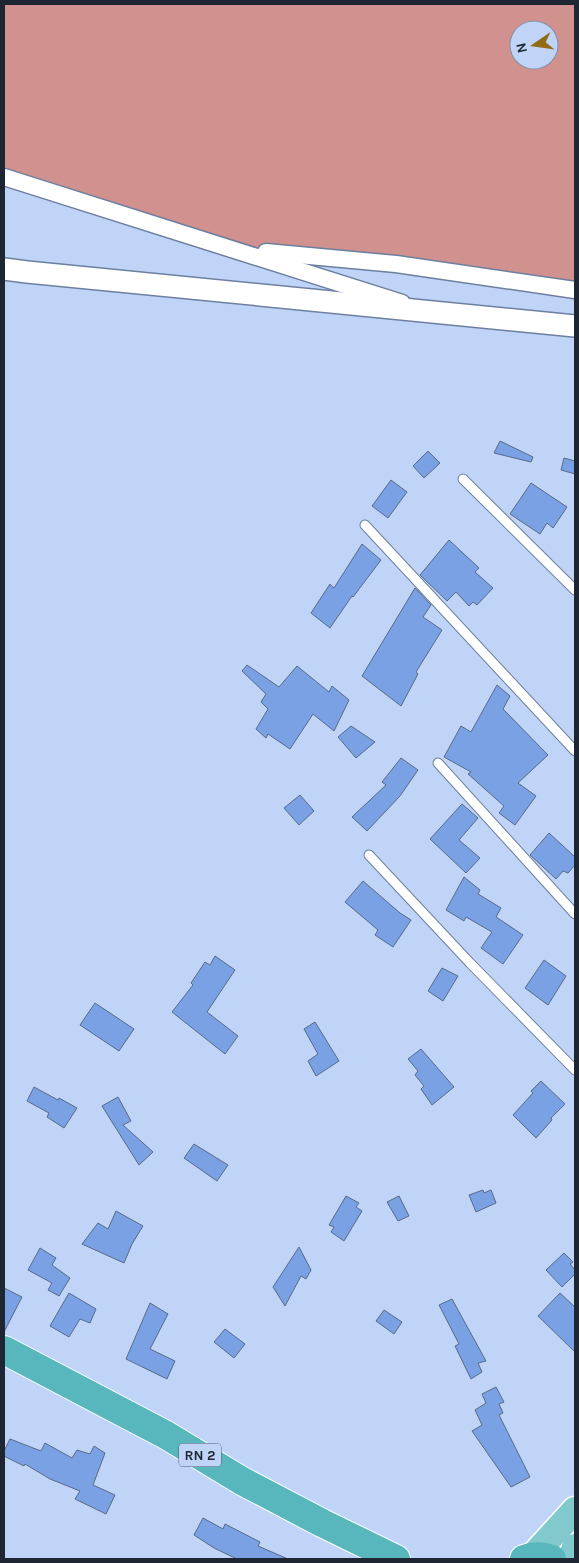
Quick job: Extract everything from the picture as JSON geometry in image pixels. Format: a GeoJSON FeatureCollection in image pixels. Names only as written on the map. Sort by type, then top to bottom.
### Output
{"type":"FeatureCollection","features":[{"type":"Feature","properties":{"kind":"highway","name":"RN 2"},"geometry":{"type":"LineString","coordinates":[[4,1350],[166,1435],[242,1481],[396,1559]]}},
{"type":"Feature","properties":{"kind":"main road"},"geometry":{"type":"LineString","coordinates":[[536,1558],[575,1510]]}},
{"type":"Feature","properties":{"kind":"main road"},"geometry":{"type":"LineString","coordinates":[[571,1559],[575,1547]]}},
{"type":"Feature","properties":{"kind":"street"},"geometry":{"type":"LineString","coordinates":[[4,177],[432,312]]}},
{"type":"Feature","properties":{"kind":"street"},"geometry":{"type":"LineString","coordinates":[[236,249],[396,264],[575,290]]}},
{"type":"Feature","properties":{"kind":"street"},"geometry":{"type":"LineString","coordinates":[[4,269],[575,326]]}},
{"type":"Feature","properties":{"kind":"lane"},"geometry":{"type":"LineString","coordinates":[[463,479],[575,590]]}},
{"type":"Feature","properties":{"kind":"lane"},"geometry":{"type":"LineString","coordinates":[[365,525],[575,752]]}},
{"type":"Feature","properties":{"kind":"lane"},"geometry":{"type":"LineString","coordinates":[[438,763],[575,914]]}},
{"type":"Feature","properties":{"kind":"lane"},"geometry":{"type":"LineString","coordinates":[[369,855],[470,963],[575,1070]]}},
{"type":"Feature","properties":{"kind":"shaded area"},"geometry":{"type":"Polygon","coordinates":[[[4,4],[575,4],[575,291],[236,249],[4,177],[4,4]]]}},
{"type":"Feature","properties":{"kind":"building"},"geometry":{"type":"Polygon","coordinates":[[[500,441],[533,457],[531,462],[494,453],[500,441]]]}},
{"type":"Feature","properties":{"kind":"building"},"geometry":{"type":"Polygon","coordinates":[[[428,451],[440,463],[424,478],[413,466],[428,451]]]}},
{"type":"Feature","properties":{"kind":"building"},"geometry":{"type":"Polygon","coordinates":[[[564,458],[575,461],[575,474],[561,470],[564,458]]]}},
{"type":"Feature","properties":{"kind":"building"},"geometry":{"type":"Polygon","coordinates":[[[391,480],[407,492],[388,518],[372,506],[391,480]]]}},
{"type":"Feature","properties":{"kind":"building"},"geometry":{"type":"Polygon","coordinates":[[[531,483],[567,507],[553,528],[547,523],[540,534],[510,514],[531,483]]]}},
{"type":"Feature","properties":{"kind":"building"},"geometry":{"type":"Polygon","coordinates":[[[449,540],[479,568],[475,572],[493,588],[477,605],[473,602],[469,606],[456,592],[447,601],[420,575],[449,540]]]}},
{"type":"Feature","properties":{"kind":"building"},"geometry":{"type":"Polygon","coordinates":[[[362,544],[381,560],[352,596],[330,628],[311,613],[330,584],[334,588],[362,544]]]}},
{"type":"Feature","properties":{"kind":"building"},"geometry":{"type":"Polygon","coordinates":[[[415,588],[431,605],[423,617],[442,630],[416,672],[418,674],[401,706],[362,676],[415,588]]]}},
{"type":"Feature","properties":{"kind":"building"},"geometry":{"type":"Polygon","coordinates":[[[247,665],[279,687],[297,666],[329,692],[332,686],[349,700],[334,731],[313,714],[290,749],[268,734],[266,738],[256,729],[268,709],[261,702],[266,694],[242,671],[247,665]]]}},
{"type":"Feature","properties":{"kind":"building"},"geometry":{"type":"Polygon","coordinates":[[[497,685],[510,696],[503,709],[548,755],[518,783],[536,796],[515,825],[499,813],[504,806],[468,774],[471,772],[444,757],[461,726],[471,732],[497,685]]]}},
{"type":"Feature","properties":{"kind":"building"},"geometry":{"type":"Polygon","coordinates":[[[351,726],[375,742],[356,758],[338,737],[351,726]]]}},
{"type":"Feature","properties":{"kind":"building"},"geometry":{"type":"Polygon","coordinates":[[[401,758],[418,770],[400,796],[367,831],[352,817],[386,785],[382,782],[401,758]]]}},
{"type":"Feature","properties":{"kind":"building"},"geometry":{"type":"Polygon","coordinates":[[[300,795],[314,811],[299,825],[284,808],[300,795]]]}},
{"type":"Feature","properties":{"kind":"building"},"geometry":{"type":"Polygon","coordinates":[[[462,804],[478,818],[459,840],[480,858],[466,873],[430,839],[462,804]]]}},
{"type":"Feature","properties":{"kind":"building"},"geometry":{"type":"Polygon","coordinates":[[[549,833],[575,857],[575,865],[568,873],[563,871],[556,879],[530,855],[549,833]]]}},
{"type":"Feature","properties":{"kind":"building"},"geometry":{"type":"Polygon","coordinates":[[[464,877],[480,890],[478,894],[501,908],[496,917],[523,935],[503,964],[481,948],[492,932],[466,917],[464,921],[446,910],[464,877]]]}},
{"type":"Feature","properties":{"kind":"building"},"geometry":{"type":"Polygon","coordinates":[[[363,881],[400,913],[411,920],[393,947],[375,935],[378,930],[345,902],[363,881]]]}},
{"type":"Feature","properties":{"kind":"building"},"geometry":{"type":"Polygon","coordinates":[[[215,956],[235,970],[207,1012],[238,1036],[225,1054],[172,1012],[193,985],[191,983],[205,962],[210,965],[215,956]]]}},
{"type":"Feature","properties":{"kind":"building"},"geometry":{"type":"Polygon","coordinates":[[[544,960],[566,976],[548,1005],[525,988],[544,960]]]}},
{"type":"Feature","properties":{"kind":"building"},"geometry":{"type":"Polygon","coordinates":[[[442,968],[458,976],[443,1001],[428,991],[442,968]]]}},
{"type":"Feature","properties":{"kind":"building"},"geometry":{"type":"Polygon","coordinates":[[[95,1003],[134,1029],[119,1051],[80,1025],[95,1003]]]}},
{"type":"Feature","properties":{"kind":"building"},"geometry":{"type":"Polygon","coordinates":[[[315,1022],[339,1061],[316,1076],[308,1061],[318,1054],[304,1029],[315,1022]]]}},
{"type":"Feature","properties":{"kind":"building"},"geometry":{"type":"Polygon","coordinates":[[[421,1049],[454,1087],[432,1105],[421,1089],[424,1086],[415,1075],[418,1071],[408,1059],[421,1049]]]}},
{"type":"Feature","properties":{"kind":"building"},"geometry":{"type":"Polygon","coordinates":[[[541,1081],[565,1104],[551,1118],[552,1120],[536,1138],[513,1115],[541,1081]]]}},
{"type":"Feature","properties":{"kind":"building"},"geometry":{"type":"Polygon","coordinates":[[[34,1087],[77,1108],[64,1128],[47,1117],[49,1113],[27,1101],[34,1087]]]}},
{"type":"Feature","properties":{"kind":"building"},"geometry":{"type":"Polygon","coordinates":[[[118,1097],[131,1121],[123,1125],[153,1152],[139,1165],[102,1106],[118,1097]]]}},
{"type":"Feature","properties":{"kind":"building"},"geometry":{"type":"Polygon","coordinates":[[[194,1144],[228,1165],[217,1181],[184,1158],[194,1144]]]}},
{"type":"Feature","properties":{"kind":"building"},"geometry":{"type":"Polygon","coordinates":[[[483,1190],[484,1193],[491,1190],[496,1203],[476,1212],[469,1195],[483,1190]]]}},
{"type":"Feature","properties":{"kind":"building"},"geometry":{"type":"Polygon","coordinates":[[[346,1196],[359,1203],[356,1207],[362,1211],[344,1241],[331,1232],[334,1227],[329,1225],[346,1196]]]}},
{"type":"Feature","properties":{"kind":"building"},"geometry":{"type":"Polygon","coordinates":[[[399,1196],[409,1216],[398,1221],[387,1202],[399,1196]]]}},
{"type":"Feature","properties":{"kind":"building"},"geometry":{"type":"Polygon","coordinates":[[[116,1211],[143,1226],[132,1244],[124,1263],[82,1244],[98,1223],[108,1229],[116,1211]]]}},
{"type":"Feature","properties":{"kind":"building"},"geometry":{"type":"Polygon","coordinates":[[[299,1247],[311,1270],[306,1279],[301,1276],[285,1306],[273,1287],[299,1247]]]}},
{"type":"Feature","properties":{"kind":"building"},"geometry":{"type":"Polygon","coordinates":[[[40,1248],[56,1258],[52,1265],[70,1278],[59,1296],[48,1290],[52,1283],[28,1270],[40,1248]]]}},
{"type":"Feature","properties":{"kind":"building"},"geometry":{"type":"Polygon","coordinates":[[[564,1253],[573,1262],[570,1264],[575,1270],[575,1274],[562,1287],[546,1270],[564,1253]]]}},
{"type":"Feature","properties":{"kind":"building"},"geometry":{"type":"Polygon","coordinates":[[[4,1288],[22,1297],[4,1332],[4,1288]]]}},
{"type":"Feature","properties":{"kind":"building"},"geometry":{"type":"Polygon","coordinates":[[[69,1293],[96,1309],[90,1323],[80,1319],[69,1337],[50,1326],[69,1293]]]}},
{"type":"Feature","properties":{"kind":"building"},"geometry":{"type":"Polygon","coordinates":[[[560,1293],[575,1307],[575,1352],[538,1316],[560,1293]]]}},
{"type":"Feature","properties":{"kind":"building"},"geometry":{"type":"Polygon","coordinates":[[[452,1299],[486,1361],[478,1363],[482,1372],[471,1379],[455,1346],[459,1344],[439,1305],[452,1299]]]}},
{"type":"Feature","properties":{"kind":"building"},"geometry":{"type":"Polygon","coordinates":[[[150,1303],[168,1314],[150,1349],[175,1361],[167,1379],[126,1359],[150,1303]]]}},
{"type":"Feature","properties":{"kind":"building"},"geometry":{"type":"Polygon","coordinates":[[[384,1310],[402,1322],[394,1334],[376,1321],[384,1310]]]}},
{"type":"Feature","properties":{"kind":"building"},"geometry":{"type":"Polygon","coordinates":[[[225,1329],[245,1344],[234,1358],[214,1342],[225,1329]]]}},
{"type":"Feature","properties":{"kind":"building"},"geometry":{"type":"Polygon","coordinates":[[[496,1387],[504,1402],[499,1404],[503,1413],[499,1415],[530,1477],[511,1487],[472,1431],[482,1425],[475,1410],[486,1403],[482,1394],[496,1387]]]}},
{"type":"Feature","properties":{"kind":"building"},"geometry":{"type":"Polygon","coordinates":[[[10,1439],[41,1451],[45,1443],[72,1458],[77,1450],[90,1454],[94,1446],[105,1453],[93,1485],[115,1495],[106,1514],[75,1499],[80,1491],[50,1479],[25,1464],[24,1466],[4,1456],[4,1451],[10,1439]]]}},
{"type":"Feature","properties":{"kind":"building"},"geometry":{"type":"Polygon","coordinates":[[[203,1518],[223,1529],[225,1524],[260,1542],[258,1546],[288,1559],[237,1559],[214,1548],[194,1535],[203,1518]]]}}]}
